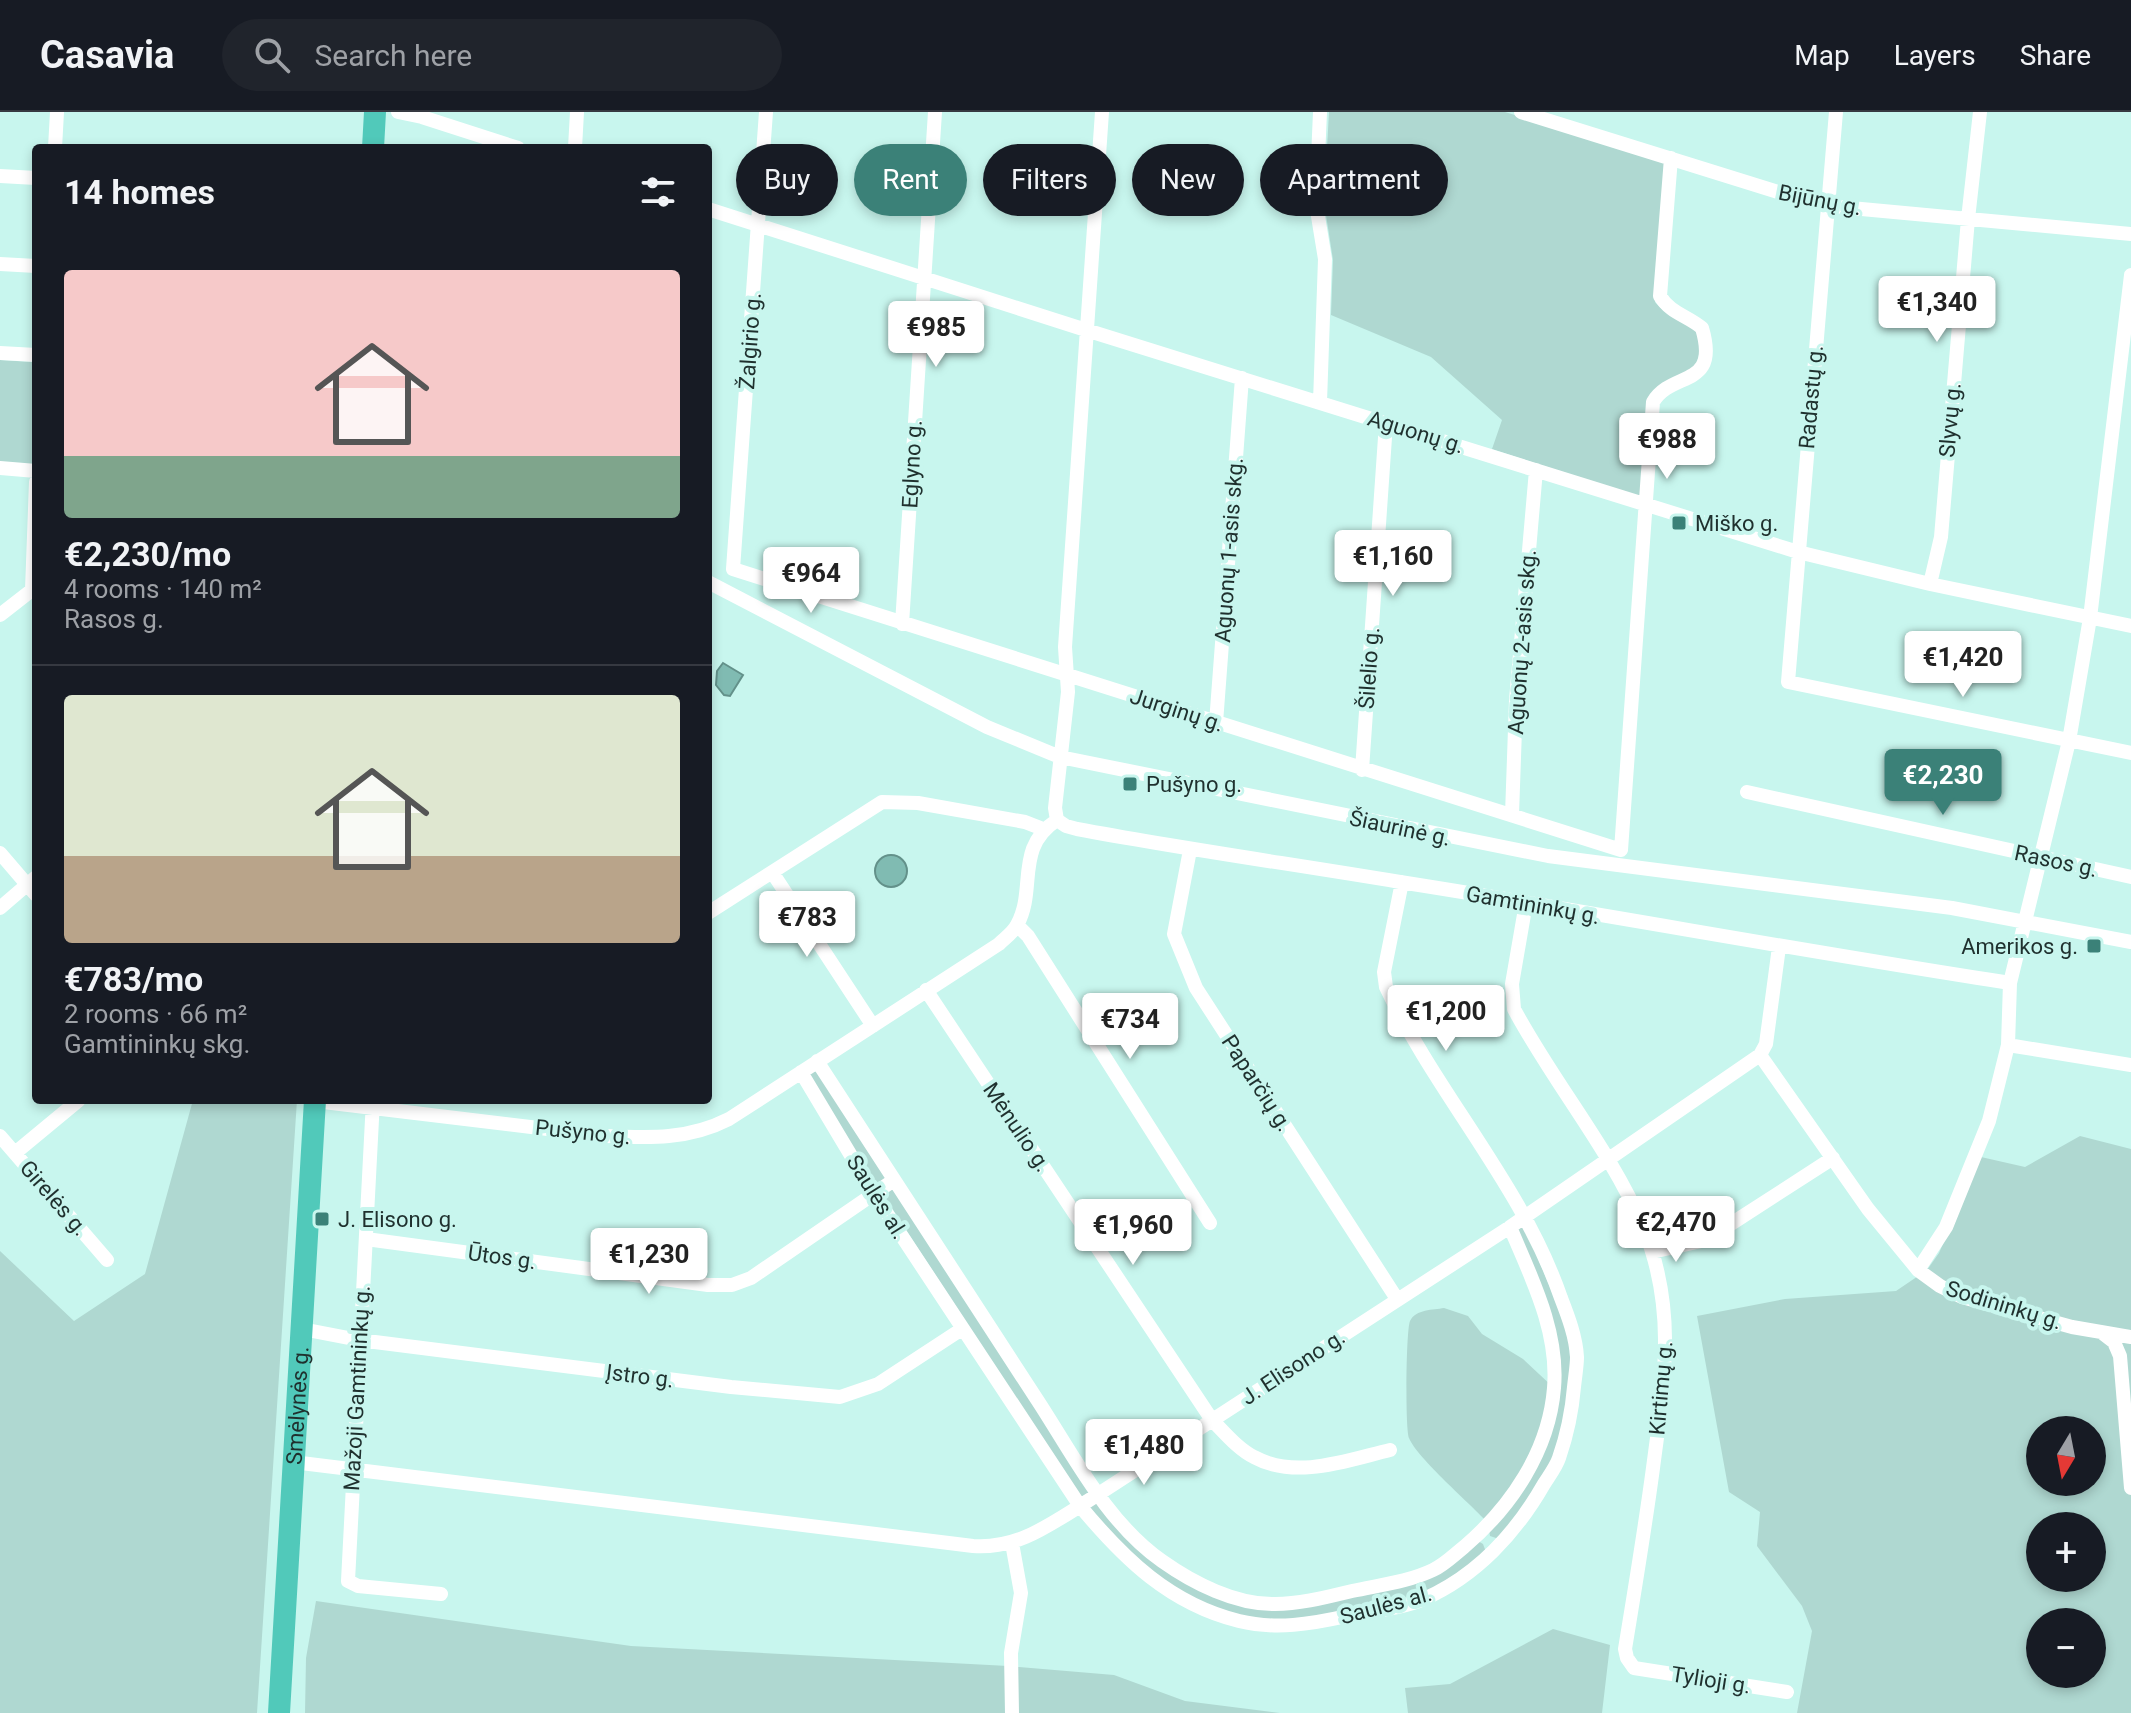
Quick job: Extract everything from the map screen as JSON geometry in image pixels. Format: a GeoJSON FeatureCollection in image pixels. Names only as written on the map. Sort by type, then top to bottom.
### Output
{"type":"FeatureCollection","features":[{"type":"Feature","properties":{"kind":"highway"},"geometry":{"type":"LineString","coordinates":[[373,144],[375,112]]}},
{"type":"Feature","properties":{"kind":"highway","name":"Smėlynės g."},"geometry":{"type":"LineString","coordinates":[[279,1713],[315,1104]]}},
{"type":"Feature","properties":{"kind":"street"},"geometry":{"type":"LineString","coordinates":[[55,144],[57,112]]}},
{"type":"Feature","properties":{"kind":"street"},"geometry":{"type":"LineString","coordinates":[[398,112],[506,144]]}},
{"type":"Feature","properties":{"kind":"street"},"geometry":{"type":"LineString","coordinates":[[575,144],[577,112]]}},
{"type":"Feature","properties":{"kind":"street","name":"Žalgirio g."},"geometry":{"type":"LineString","coordinates":[[733,569],[766,112]]}},
{"type":"Feature","properties":{"kind":"street","name":"Eglyno g."},"geometry":{"type":"LineString","coordinates":[[902,624],[935,112]]}},
{"type":"Feature","properties":{"kind":"street"},"geometry":{"type":"LineString","coordinates":[[1102,112],[1065,647],[1068,692],[1055,808],[1057,820],[1043,829],[1030,857],[1017,925],[1028,936],[1210,1223]]}},
{"type":"Feature","properties":{"kind":"street"},"geometry":{"type":"LineString","coordinates":[[1320,112],[1316,204],[1325,259],[1320,402]]}},
{"type":"Feature","properties":{"kind":"street","name":"Bijūnų g."},"geometry":{"type":"LineString","coordinates":[[1521,112],[1788,196],[1826,205],[2131,234]]}},
{"type":"Feature","properties":{"kind":"street","name":"Radastų g."},"geometry":{"type":"LineString","coordinates":[[1836,112],[1788,682],[2069,741]]}},
{"type":"Feature","properties":{"kind":"street","name":"Slyvų g."},"geometry":{"type":"LineString","coordinates":[[1930,584],[1941,537],[1980,112]]}},
{"type":"Feature","properties":{"kind":"street"},"geometry":{"type":"LineString","coordinates":[[1647,504],[1653,402],[1658,394],[1698,372],[1705,351],[1702,328],[1671,310],[1660,296],[1671,158]]}},
{"type":"Feature","properties":{"kind":"street"},"geometry":{"type":"LineString","coordinates":[[0,176],[32,178]]}},
{"type":"Feature","properties":{"kind":"street","name":"Aguonų g."},"geometry":{"type":"LineString","coordinates":[[712,210],[1798,552],[1930,584],[2131,626]]}},
{"type":"Feature","properties":{"kind":"street"},"geometry":{"type":"LineString","coordinates":[[0,264],[32,266]]}},
{"type":"Feature","properties":{"kind":"street"},"geometry":{"type":"LineString","coordinates":[[1918,1270],[1946,1227],[1989,1121],[2008,1045],[2010,983],[2069,741],[2090,618],[2126,351],[2131,275]]}},
{"type":"Feature","properties":{"kind":"street"},"geometry":{"type":"LineString","coordinates":[[0,353],[32,355]]}},
{"type":"Feature","properties":{"kind":"street","name":"Aguonų 1-asis skg."},"geometry":{"type":"LineString","coordinates":[[1216,723],[1242,378]]}},
{"type":"Feature","properties":{"kind":"street","name":"Šilelio g."},"geometry":{"type":"LineString","coordinates":[[1362,770],[1386,423]]}},
{"type":"Feature","properties":{"kind":"street"},"geometry":{"type":"LineString","coordinates":[[0,468],[32,471]]}},
{"type":"Feature","properties":{"kind":"street","name":"Aguonų 2-asis skg."},"geometry":{"type":"LineString","coordinates":[[1512,815],[1516,700],[1536,470]]}},
{"type":"Feature","properties":{"kind":"street","name":"Jurginų g."},"geometry":{"type":"LineString","coordinates":[[733,569],[1621,850],[1647,504]]}},
{"type":"Feature","properties":{"kind":"street","name":"Šiaurinė g."},"geometry":{"type":"LineString","coordinates":[[712,584],[998,733],[1060,757],[1548,856],[1952,908],[2131,942]]}},
{"type":"Feature","properties":{"kind":"street"},"geometry":{"type":"LineString","coordinates":[[0,615],[32,594]]}},
{"type":"Feature","properties":{"kind":"street"},"geometry":{"type":"LineString","coordinates":[[2069,741],[2131,753]]}},
{"type":"Feature","properties":{"kind":"street","name":"Rasos g."},"geometry":{"type":"LineString","coordinates":[[1747,792],[2131,877]]}},
{"type":"Feature","properties":{"kind":"street"},"geometry":{"type":"LineString","coordinates":[[712,910],[882,802],[918,803],[1025,822],[1043,829]]}},
{"type":"Feature","properties":{"kind":"street","name":"Gamtininkų g."},"geometry":{"type":"LineString","coordinates":[[1057,820],[1077,829],[1190,850],[2010,983]]}},
{"type":"Feature","properties":{"kind":"street","name":"Paparčių g."},"geometry":{"type":"LineString","coordinates":[[1190,850],[1174,934],[1196,988],[1397,1299]]}},
{"type":"Feature","properties":{"kind":"street"},"geometry":{"type":"LineString","coordinates":[[0,853],[32,885]]}},
{"type":"Feature","properties":{"kind":"street"},"geometry":{"type":"LineString","coordinates":[[772,872],[873,1026]]}},
{"type":"Feature","properties":{"kind":"street","name":"Saulės al."},"geometry":{"type":"LineString","coordinates":[[801,1072],[874,1194],[1080,1506],[1115,1548],[1143,1572],[1203,1609],[1270,1626],[1307,1624],[1422,1600],[1452,1584],[1496,1550],[1530,1508],[1559,1460],[1571,1413],[1577,1356],[1570,1322],[1551,1269],[1525,1216],[1386,987],[1384,972],[1402,882]]}},
{"type":"Feature","properties":{"kind":"street"},"geometry":{"type":"LineString","coordinates":[[0,908],[32,887]]}},
{"type":"Feature","properties":{"kind":"street","name":"Kirtimų g."},"geometry":{"type":"LineString","coordinates":[[1526,903],[1512,984],[1514,1009],[1608,1159],[1644,1228],[1667,1322],[1666,1371],[1625,1649],[1634,1668]]}},
{"type":"Feature","properties":{"kind":"street","name":"Pušyno g."},"geometry":{"type":"LineString","coordinates":[[373,1104],[605,1136],[668,1138],[700,1132],[722,1123],[999,944],[1017,925]]}},
{"type":"Feature","properties":{"kind":"street"},"geometry":{"type":"LineString","coordinates":[[1760,1055],[1766,1044],[1779,947]]}},
{"type":"Feature","properties":{"kind":"street","name":"Mėnulio g."},"geometry":{"type":"LineString","coordinates":[[926,990],[1212,1420],[1252,1456],[1282,1466],[1309,1467],[1390,1450]]}},
{"type":"Feature","properties":{"kind":"street"},"geometry":{"type":"LineString","coordinates":[[2008,1045],[2131,1065]]}},
{"type":"Feature","properties":{"kind":"street","name":"J. Elisono g."},"geometry":{"type":"LineString","coordinates":[[293,1462],[973,1546],[1012,1543],[1036,1533],[1099,1494],[1510,1227],[1760,1055]]}},
{"type":"Feature","properties":{"kind":"street","name":"Sodininkų g."},"geometry":{"type":"LineString","coordinates":[[1760,1055],[1868,1209],[1918,1270],[1962,1297],[2101,1332]]}},
{"type":"Feature","properties":{"kind":"street","name":"Saulės al."},"geometry":{"type":"LineString","coordinates":[[817,1061],[1121,1524],[1162,1561],[1217,1591],[1244,1601],[1274,1605],[1310,1601],[1415,1578],[1436,1569],[1503,1511],[1540,1449],[1554,1388],[1551,1338],[1510,1227]]}},
{"type":"Feature","properties":{"kind":"street"},"geometry":{"type":"LineString","coordinates":[[15,1153],[74,1104]]}},
{"type":"Feature","properties":{"kind":"street","name":"Mažoji Gamtininkų g."},"geometry":{"type":"LineString","coordinates":[[373,1104],[348,1581],[358,1586],[441,1594]]}},
{"type":"Feature","properties":{"kind":"street","name":"Girelės g."},"geometry":{"type":"LineString","coordinates":[[0,1136],[107,1260]]}},
{"type":"Feature","properties":{"kind":"street"},"geometry":{"type":"LineString","coordinates":[[1652,1252],[1706,1240],[1833,1158]]}},
{"type":"Feature","properties":{"kind":"street","name":"Ūtos g."},"geometry":{"type":"LineString","coordinates":[[366,1239],[708,1285],[732,1285],[751,1278],[894,1180]]}},
{"type":"Feature","properties":{"kind":"street","name":"Įstro g."},"geometry":{"type":"LineString","coordinates":[[302,1329],[359,1340],[731,1387],[840,1397],[878,1384],[962,1329]]}},
{"type":"Feature","properties":{"kind":"street"},"geometry":{"type":"LineString","coordinates":[[2101,1332],[2131,1337]]}},
{"type":"Feature","properties":{"kind":"street"},"geometry":{"type":"LineString","coordinates":[[2101,1332],[2114,1342],[2120,1356],[2131,1488]]}},
{"type":"Feature","properties":{"kind":"street"},"geometry":{"type":"LineString","coordinates":[[1481,1533],[1496,1550]]}},
{"type":"Feature","properties":{"kind":"street"},"geometry":{"type":"LineString","coordinates":[[1012,1543],[1021,1593],[1011,1653],[1012,1713]]}},
{"type":"Feature","properties":{"kind":"street","name":"Tylioji g."},"geometry":{"type":"LineString","coordinates":[[1634,1668],[1787,1692]]}},
{"type":"Feature","properties":{"kind":"shaded area"},"geometry":{"type":"Polygon","coordinates":[[[1329,112],[1505,112],[1666,161],[1655,302],[1691,327],[1700,342],[1693,371],[1656,391],[1641,498],[1492,449],[1502,420],[1431,357],[1331,315],[1333,260],[1326,216],[1448,216],[1448,144],[1327,144],[1329,112]]]}},
{"type":"Feature","properties":{"kind":"shaded area"},"geometry":{"type":"Polygon","coordinates":[[[0,360],[32,362],[32,466],[0,463],[0,360]]]}},
{"type":"Feature","properties":{"kind":"shaded area"},"geometry":{"type":"Polygon","coordinates":[[[723,663],[743,675],[730,696],[724,695],[716,685],[717,671],[723,663]]]}},
{"type":"Feature","properties":{"kind":"shaded area"},"geometry":{"type":"Polygon","coordinates":[[[891,855],[902,860],[907,871],[902,882],[891,887],[880,882],[875,871],[880,860],[891,855]]]}},
{"type":"Feature","properties":{"kind":"shaded area"},"geometry":{"type":"Polygon","coordinates":[[[813,1071],[817,1072],[887,1173],[886,1181],[879,1185],[874,1183],[810,1075],[813,1071]]]}},
{"type":"Feature","properties":{"kind":"shaded area"},"geometry":{"type":"Polygon","coordinates":[[[192,1104],[297,1104],[257,1713],[0,1713],[0,1251],[74,1321],[145,1274],[192,1104]]]}},
{"type":"Feature","properties":{"kind":"shaded area"},"geometry":{"type":"Polygon","coordinates":[[[2080,1136],[2131,1149],[2131,1713],[1797,1713],[1812,1631],[1802,1606],[1757,1546],[1760,1512],[1729,1492],[1697,1316],[1785,1299],[1896,1291],[1927,1270],[1939,1253],[1981,1157],[2025,1167],[2080,1136]]]}},
{"type":"Feature","properties":{"kind":"shaded area"},"geometry":{"type":"Polygon","coordinates":[[[890,1189],[896,1189],[1090,1490],[1087,1494],[1080,1497],[886,1199],[890,1189]]]}},
{"type":"Feature","properties":{"kind":"shaded area"},"geometry":{"type":"Polygon","coordinates":[[[1523,1222],[1568,1331],[1572,1382],[1555,1457],[1528,1506],[1499,1539],[1490,1536],[1489,1530],[1542,1450],[1553,1336],[1515,1233],[1523,1222]]]}},
{"type":"Feature","properties":{"kind":"shaded area"},"geometry":{"type":"Polygon","coordinates":[[[1444,1308],[1468,1316],[1482,1334],[1523,1359],[1554,1388],[1540,1449],[1489,1524],[1433,1469],[1409,1438],[1406,1380],[1410,1321],[1420,1312],[1444,1308]]]}},
{"type":"Feature","properties":{"kind":"shaded area"},"geometry":{"type":"Polygon","coordinates":[[[1098,1502],[1120,1529],[1244,1604],[1419,1581],[1478,1541],[1486,1552],[1421,1597],[1307,1620],[1243,1619],[1178,1592],[1111,1538],[1090,1507],[1098,1502]]]}},
{"type":"Feature","properties":{"kind":"shaded area"},"geometry":{"type":"Polygon","coordinates":[[[316,1601],[631,1646],[1008,1666],[1114,1675],[1185,1701],[1280,1713],[305,1713],[306,1658],[316,1601]]]}},
{"type":"Feature","properties":{"kind":"shaded area"},"geometry":{"type":"Polygon","coordinates":[[[1553,1629],[1610,1645],[1602,1713],[1408,1713],[1405,1688],[1450,1684],[1553,1629]]]}},
{"type":"Feature","properties":{"kind":"place","name":"Miško g."},"geometry":{"type":"Point","coordinates":[1679,523]}},
{"type":"Feature","properties":{"kind":"place","name":"Pušyno g."},"geometry":{"type":"Point","coordinates":[1130,784]}},
{"type":"Feature","properties":{"kind":"place","name":"Amerikos g."},"geometry":{"type":"Point","coordinates":[2094,946]}},
{"type":"Feature","properties":{"kind":"place","name":"J. Elisono g."},"geometry":{"type":"Point","coordinates":[322,1219]}}]}
